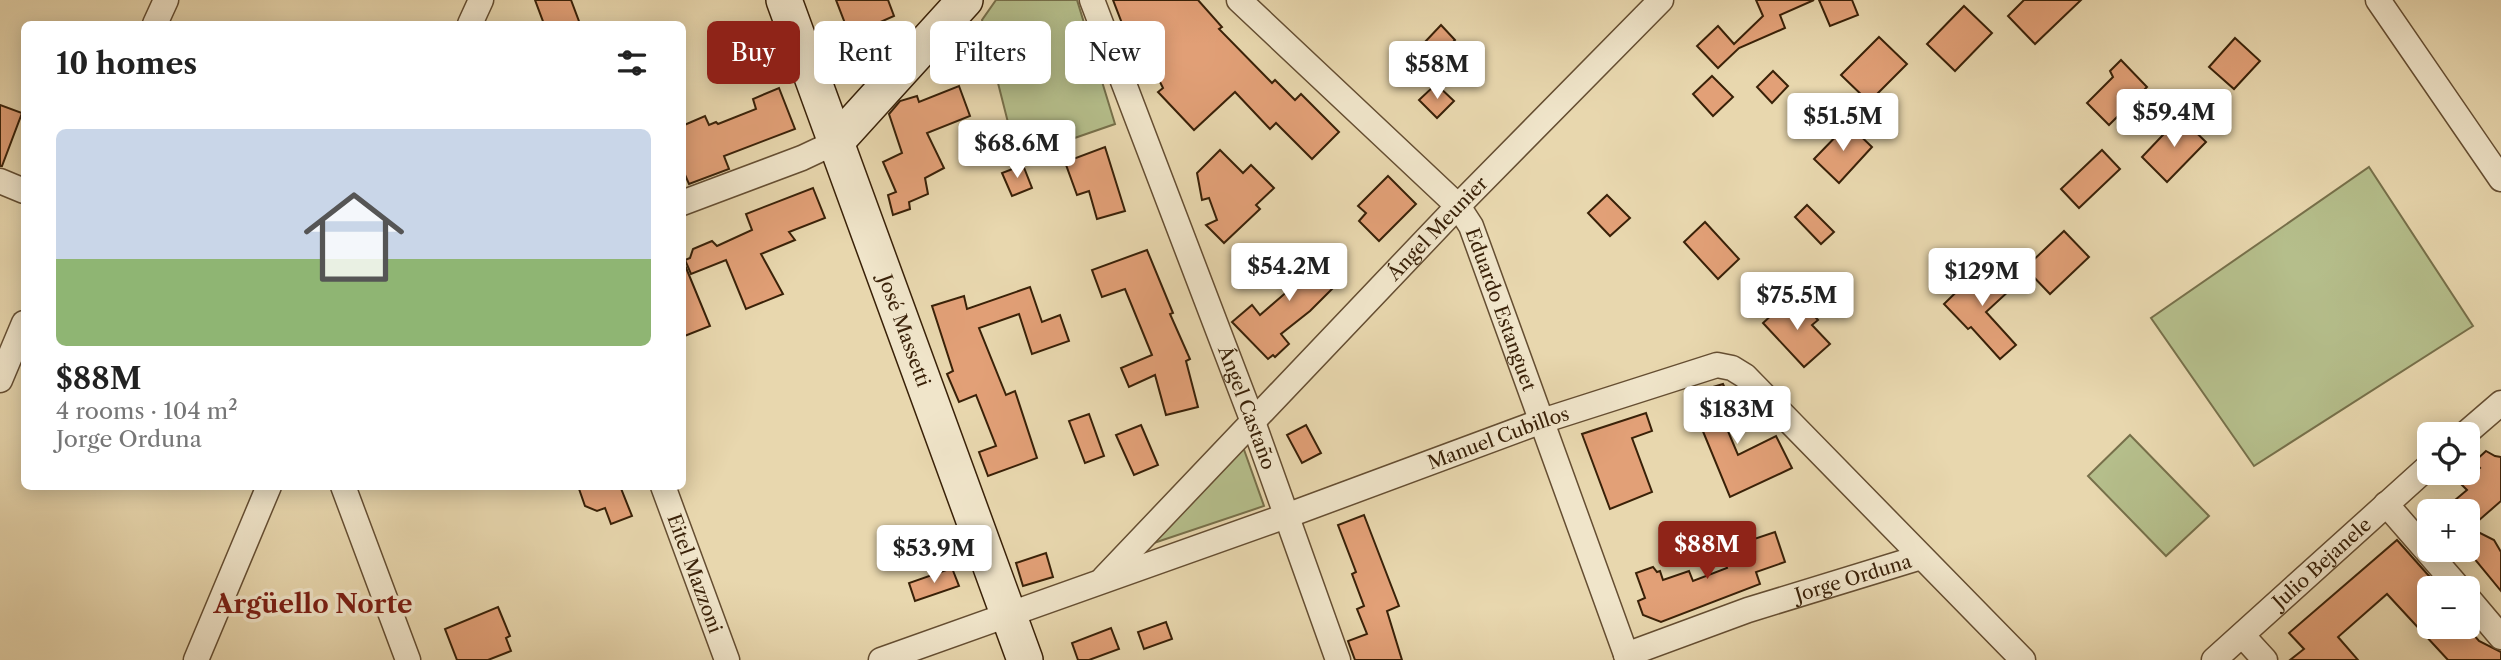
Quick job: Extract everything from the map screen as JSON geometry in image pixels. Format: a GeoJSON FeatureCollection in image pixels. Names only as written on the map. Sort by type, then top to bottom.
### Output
{"type":"FeatureCollection","features":[{"type":"Feature","properties":{"kind":"main road","name":"José Massetti"},"geometry":{"type":"LineString","coordinates":[[784,0],[1025,660]]}},
{"type":"Feature","properties":{"kind":"main road"},"geometry":{"type":"LineString","coordinates":[[835,142],[965,0]]}},
{"type":"Feature","properties":{"kind":"street"},"geometry":{"type":"LineString","coordinates":[[156,21],[166,0]]}},
{"type":"Feature","properties":{"kind":"street"},"geometry":{"type":"LineString","coordinates":[[472,21],[482,0]]}},
{"type":"Feature","properties":{"kind":"street"},"geometry":{"type":"LineString","coordinates":[[482,0],[492,21]]}},
{"type":"Feature","properties":{"kind":"street","name":"Ángel Castaño"},"geometry":{"type":"LineString","coordinates":[[1092,0],[1253,422],[1338,660]]}},
{"type":"Feature","properties":{"kind":"street","name":"Eduardo Estanguet"},"geometry":{"type":"LineString","coordinates":[[1239,0],[1458,206],[1471,226],[1627,657]]}},
{"type":"Feature","properties":{"kind":"street","name":"Ángel Meunier"},"geometry":{"type":"LineString","coordinates":[[1101,581],[1458,206],[1661,0]]}},
{"type":"Feature","properties":{"kind":"street"},"geometry":{"type":"LineString","coordinates":[[2378,0],[2501,179]]}},
{"type":"Feature","properties":{"kind":"street"},"geometry":{"type":"LineString","coordinates":[[686,202],[802,158],[835,142]]}},
{"type":"Feature","properties":{"kind":"street"},"geometry":{"type":"LineString","coordinates":[[0,181],[21,190]]}},
{"type":"Feature","properties":{"kind":"street"},"geometry":{"type":"LineString","coordinates":[[0,380],[21,330]]}},
{"type":"Feature","properties":{"kind":"street","name":"Manuel Cubillos"},"geometry":{"type":"LineString","coordinates":[[881,660],[1286,516],[1542,421],[1717,365],[1732,368],[1745,376],[2023,660]]}},
{"type":"Feature","properties":{"kind":"street"},"geometry":{"type":"LineString","coordinates":[[2479,422],[2501,403]]}},
{"type":"Feature","properties":{"kind":"street","name":"Julio Bejanele"},"geometry":{"type":"LineString","coordinates":[[2214,660],[2417,477]]}},
{"type":"Feature","properties":{"kind":"street"},"geometry":{"type":"LineString","coordinates":[[196,660],[266,490]]}},
{"type":"Feature","properties":{"kind":"street"},"geometry":{"type":"LineString","coordinates":[[344,490],[408,660]]}},
{"type":"Feature","properties":{"kind":"street","name":"Eitel Mazzoni"},"geometry":{"type":"LineString","coordinates":[[664,490],[727,660]]}},
{"type":"Feature","properties":{"kind":"street"},"geometry":{"type":"LineString","coordinates":[[2386,504],[2449,576]]}},
{"type":"Feature","properties":{"kind":"street","name":"Jorge Orduna"},"geometry":{"type":"LineString","coordinates":[[1627,657],[1748,610],[1920,557]]}},
{"type":"Feature","properties":{"kind":"street"},"geometry":{"type":"LineString","coordinates":[[2480,612],[2501,637]]}},
{"type":"Feature","properties":{"kind":"street"},"geometry":{"type":"LineString","coordinates":[[2243,636],[2265,660]]}},
{"type":"Feature","properties":{"kind":"green space"},"geometry":{"type":"Polygon","coordinates":[[[996,0],[1077,0],[1083,21],[1065,21],[1065,84],[1103,84],[1115,124],[1017,158],[998,84],[1051,84],[1051,21],[982,20],[996,0]]]}},
{"type":"Feature","properties":{"kind":"green space"},"geometry":{"type":"Polygon","coordinates":[[[2369,167],[2473,326],[2254,466],[2151,318],[2369,167]]]}},
{"type":"Feature","properties":{"kind":"green space"},"geometry":{"type":"Polygon","coordinates":[[[2130,435],[2209,516],[2166,556],[2088,476],[2130,435]]]}},
{"type":"Feature","properties":{"kind":"green space"},"geometry":{"type":"Polygon","coordinates":[[[1242,444],[1264,506],[1139,548],[1242,444]]]}},
{"type":"Feature","properties":{"kind":"building"},"geometry":{"type":"Polygon","coordinates":[[[535,0],[571,0],[579,21],[543,21],[535,0]]]}},
{"type":"Feature","properties":{"kind":"building"},"geometry":{"type":"Polygon","coordinates":[[[836,0],[888,0],[894,16],[883,21],[844,21],[836,0]]]}},
{"type":"Feature","properties":{"kind":"building"},"geometry":{"type":"Polygon","coordinates":[[[1113,0],[1198,0],[1222,27],[1219,29],[1272,83],[1275,80],[1295,100],[1301,94],[1339,132],[1312,159],[1276,123],[1270,129],[1235,92],[1194,130],[1158,92],[1163,88],[1161,84],[1165,84],[1165,21],[1121,21],[1113,0]]]}},
{"type":"Feature","properties":{"kind":"building"},"geometry":{"type":"Polygon","coordinates":[[[1756,0],[1814,0],[1780,15],[1785,28],[1739,48],[1718,68],[1697,46],[1718,26],[1734,44],[1763,16],[1756,0]]]}},
{"type":"Feature","properties":{"kind":"building"},"geometry":{"type":"Polygon","coordinates":[[[1819,0],[1852,0],[1858,15],[1830,26],[1819,0]]]}},
{"type":"Feature","properties":{"kind":"building"},"geometry":{"type":"Polygon","coordinates":[[[2024,0],[2081,0],[2035,44],[2008,16],[2024,0]]]}},
{"type":"Feature","properties":{"kind":"building"},"geometry":{"type":"Polygon","coordinates":[[[1964,6],[1992,33],[1955,71],[1927,44],[1964,6]]]}},
{"type":"Feature","properties":{"kind":"building"},"geometry":{"type":"Polygon","coordinates":[[[1441,25],[1455,40],[1438,57],[1424,43],[1441,25]]]}},
{"type":"Feature","properties":{"kind":"building"},"geometry":{"type":"Polygon","coordinates":[[[1879,37],[1907,64],[1869,102],[1841,75],[1879,37]]]}},
{"type":"Feature","properties":{"kind":"building"},"geometry":{"type":"Polygon","coordinates":[[[2235,38],[2260,61],[2234,89],[2209,67],[2235,38]]]}},
{"type":"Feature","properties":{"kind":"building"},"geometry":{"type":"Polygon","coordinates":[[[2121,60],[2147,87],[2109,125],[2087,103],[2113,77],[2110,71],[2121,60]]]}},
{"type":"Feature","properties":{"kind":"building"},"geometry":{"type":"Polygon","coordinates":[[[1773,71],[1788,86],[1772,103],[1757,87],[1773,71]]]}},
{"type":"Feature","properties":{"kind":"building"},"geometry":{"type":"Polygon","coordinates":[[[1712,76],[1733,97],[1713,116],[1693,94],[1712,76]]]}},
{"type":"Feature","properties":{"kind":"building"},"geometry":{"type":"Polygon","coordinates":[[[1436,84],[1454,101],[1437,118],[1419,100],[1436,84]]]}},
{"type":"Feature","properties":{"kind":"building"},"geometry":{"type":"Polygon","coordinates":[[[959,86],[970,116],[927,133],[944,168],[925,178],[928,194],[909,202],[910,209],[893,215],[888,195],[896,192],[883,162],[902,153],[889,114],[900,101],[917,96],[919,102],[959,86]]]}},
{"type":"Feature","properties":{"kind":"building"},"geometry":{"type":"Polygon","coordinates":[[[779,88],[795,129],[724,156],[729,169],[689,184],[686,177],[686,124],[705,116],[709,125],[716,122],[718,124],[756,109],[753,99],[779,88]]]}},
{"type":"Feature","properties":{"kind":"building"},"geometry":{"type":"Polygon","coordinates":[[[0,105],[21,113],[21,116],[0,166],[0,105]]]}},
{"type":"Feature","properties":{"kind":"building"},"geometry":{"type":"Polygon","coordinates":[[[2180,117],[2206,142],[2167,182],[2142,157],[2180,117]]]}},
{"type":"Feature","properties":{"kind":"building"},"geometry":{"type":"Polygon","coordinates":[[[1848,124],[1872,147],[1839,183],[1814,159],[1848,124]]]}},
{"type":"Feature","properties":{"kind":"building"},"geometry":{"type":"Polygon","coordinates":[[[1105,147],[1125,211],[1097,219],[1089,191],[1077,195],[1065,162],[1105,147]]]}},
{"type":"Feature","properties":{"kind":"building"},"geometry":{"type":"Polygon","coordinates":[[[1220,150],[1243,173],[1251,165],[1274,188],[1256,205],[1260,209],[1224,243],[1206,225],[1217,220],[1209,198],[1202,200],[1197,173],[1220,150]]]}},
{"type":"Feature","properties":{"kind":"building"},"geometry":{"type":"Polygon","coordinates":[[[2102,150],[2120,169],[2079,208],[2061,189],[2102,150]]]}},
{"type":"Feature","properties":{"kind":"building"},"geometry":{"type":"Polygon","coordinates":[[[1023,165],[1032,188],[1012,196],[1002,173],[1023,165]]]}},
{"type":"Feature","properties":{"kind":"building"},"geometry":{"type":"Polygon","coordinates":[[[1388,176],[1416,204],[1379,241],[1359,221],[1366,213],[1358,206],[1388,176]]]}},
{"type":"Feature","properties":{"kind":"building"},"geometry":{"type":"Polygon","coordinates":[[[813,188],[825,218],[789,232],[795,240],[761,254],[783,294],[746,309],[726,260],[691,274],[686,260],[690,258],[693,249],[712,241],[717,246],[752,230],[746,214],[813,188]]]}},
{"type":"Feature","properties":{"kind":"building"},"geometry":{"type":"Polygon","coordinates":[[[1607,195],[1630,218],[1610,236],[1588,213],[1607,195]]]}},
{"type":"Feature","properties":{"kind":"building"},"geometry":{"type":"Polygon","coordinates":[[[1807,205],[1834,232],[1821,244],[1795,217],[1807,205]]]}},
{"type":"Feature","properties":{"kind":"building"},"geometry":{"type":"Polygon","coordinates":[[[1705,222],[1739,259],[1718,279],[1684,242],[1705,222]]]}},
{"type":"Feature","properties":{"kind":"building"},"geometry":{"type":"Polygon","coordinates":[[[2064,231],[2089,257],[2050,294],[2025,268],[2064,231]]]}},
{"type":"Feature","properties":{"kind":"building"},"geometry":{"type":"Polygon","coordinates":[[[1311,246],[1343,278],[1310,311],[1281,334],[1289,344],[1275,357],[1273,355],[1268,359],[1232,322],[1252,305],[1260,315],[1289,290],[1278,278],[1311,246]]]}},
{"type":"Feature","properties":{"kind":"building"},"geometry":{"type":"Polygon","coordinates":[[[1147,250],[1190,359],[1186,361],[1198,407],[1166,415],[1155,375],[1129,387],[1121,368],[1152,355],[1125,289],[1102,297],[1092,270],[1147,250]]]}},
{"type":"Feature","properties":{"kind":"building"},"geometry":{"type":"Polygon","coordinates":[[[1986,263],[2011,289],[1986,312],[2016,345],[2000,359],[1971,327],[1968,329],[1944,304],[1986,263]]]}},
{"type":"Feature","properties":{"kind":"building"},"geometry":{"type":"Polygon","coordinates":[[[686,268],[710,326],[686,335],[686,268]]]}},
{"type":"Feature","properties":{"kind":"building"},"geometry":{"type":"Polygon","coordinates":[[[1030,287],[1042,322],[1060,315],[1069,341],[1032,354],[1019,314],[979,328],[1006,395],[1015,391],[1037,458],[988,476],[979,452],[996,446],[976,395],[959,402],[947,374],[953,371],[932,306],[964,296],[967,309],[1030,287]]]}},
{"type":"Feature","properties":{"kind":"building"},"geometry":{"type":"Polygon","coordinates":[[[1789,299],[1800,311],[1805,306],[1818,320],[1812,325],[1830,344],[1804,367],[1763,323],[1789,299]]]}},
{"type":"Feature","properties":{"kind":"building"},"geometry":{"type":"Polygon","coordinates":[[[1723,384],[1735,412],[1722,417],[1738,455],[1776,436],[1792,468],[1730,497],[1702,429],[1707,427],[1693,393],[1723,384]]]}},
{"type":"Feature","properties":{"kind":"building"},"geometry":{"type":"Polygon","coordinates":[[[1646,413],[1652,431],[1632,438],[1652,492],[1610,509],[1582,434],[1646,413]]]}},
{"type":"Feature","properties":{"kind":"building"},"geometry":{"type":"Polygon","coordinates":[[[1089,414],[1104,456],[1085,463],[1069,421],[1089,414]]]}},
{"type":"Feature","properties":{"kind":"building"},"geometry":{"type":"Polygon","coordinates":[[[1141,425],[1158,465],[1134,475],[1116,435],[1141,425]]]}},
{"type":"Feature","properties":{"kind":"building"},"geometry":{"type":"Polygon","coordinates":[[[1306,425],[1321,453],[1302,463],[1287,435],[1306,425]]]}},
{"type":"Feature","properties":{"kind":"building"},"geometry":{"type":"Polygon","coordinates":[[[2486,451],[2501,457],[2501,501],[2480,519],[2480,499],[2456,499],[2467,490],[2462,485],[2480,485],[2480,456],[2486,451]]]}},
{"type":"Feature","properties":{"kind":"building"},"geometry":{"type":"Polygon","coordinates":[[[579,490],[622,490],[632,516],[611,524],[605,508],[597,511],[585,506],[579,490]]]}},
{"type":"Feature","properties":{"kind":"building"},"geometry":{"type":"Polygon","coordinates":[[[1364,515],[1399,606],[1387,611],[1402,660],[1355,660],[1348,641],[1367,634],[1357,609],[1364,606],[1352,574],[1356,572],[1338,525],[1364,515]]]}},
{"type":"Feature","properties":{"kind":"building"},"geometry":{"type":"Polygon","coordinates":[[[1775,532],[1785,562],[1756,572],[1760,584],[1661,622],[1643,615],[1638,601],[1645,598],[1636,573],[1653,567],[1657,572],[1660,571],[1663,580],[1689,571],[1693,581],[1727,568],[1723,557],[1751,547],[1748,541],[1775,532]]]}},
{"type":"Feature","properties":{"kind":"building"},"geometry":{"type":"Polygon","coordinates":[[[2480,533],[2494,540],[2501,552],[2501,591],[2477,562],[2480,562],[2480,533]]]}},
{"type":"Feature","properties":{"kind":"building"},"geometry":{"type":"Polygon","coordinates":[[[2397,540],[2429,576],[2417,576],[2417,626],[2387,594],[2338,637],[2358,660],[2290,660],[2304,649],[2289,633],[2397,540]]]}},
{"type":"Feature","properties":{"kind":"building"},"geometry":{"type":"Polygon","coordinates":[[[1046,553],[1053,577],[1023,586],[1016,563],[1046,553]]]}},
{"type":"Feature","properties":{"kind":"building"},"geometry":{"type":"Polygon","coordinates":[[[952,568],[959,586],[915,601],[909,583],[952,568]]]}},
{"type":"Feature","properties":{"kind":"building"},"geometry":{"type":"Polygon","coordinates":[[[498,607],[510,636],[506,638],[511,651],[488,660],[457,660],[445,629],[498,607]]]}},
{"type":"Feature","properties":{"kind":"building"},"geometry":{"type":"Polygon","coordinates":[[[1166,622],[1172,639],[1144,649],[1138,632],[1166,622]]]}},
{"type":"Feature","properties":{"kind":"building"},"geometry":{"type":"Polygon","coordinates":[[[1111,628],[1119,649],[1089,660],[1078,660],[1072,643],[1111,628]]]}},
{"type":"Feature","properties":{"kind":"building"},"geometry":{"type":"Polygon","coordinates":[[[2429,639],[2477,639],[2501,652],[2501,660],[2448,660],[2429,639]]]}},
{"type":"Feature","properties":{"kind":"district","name":"Argüello Norte"},"geometry":{"type":"Point","coordinates":[313,604]}}]}
